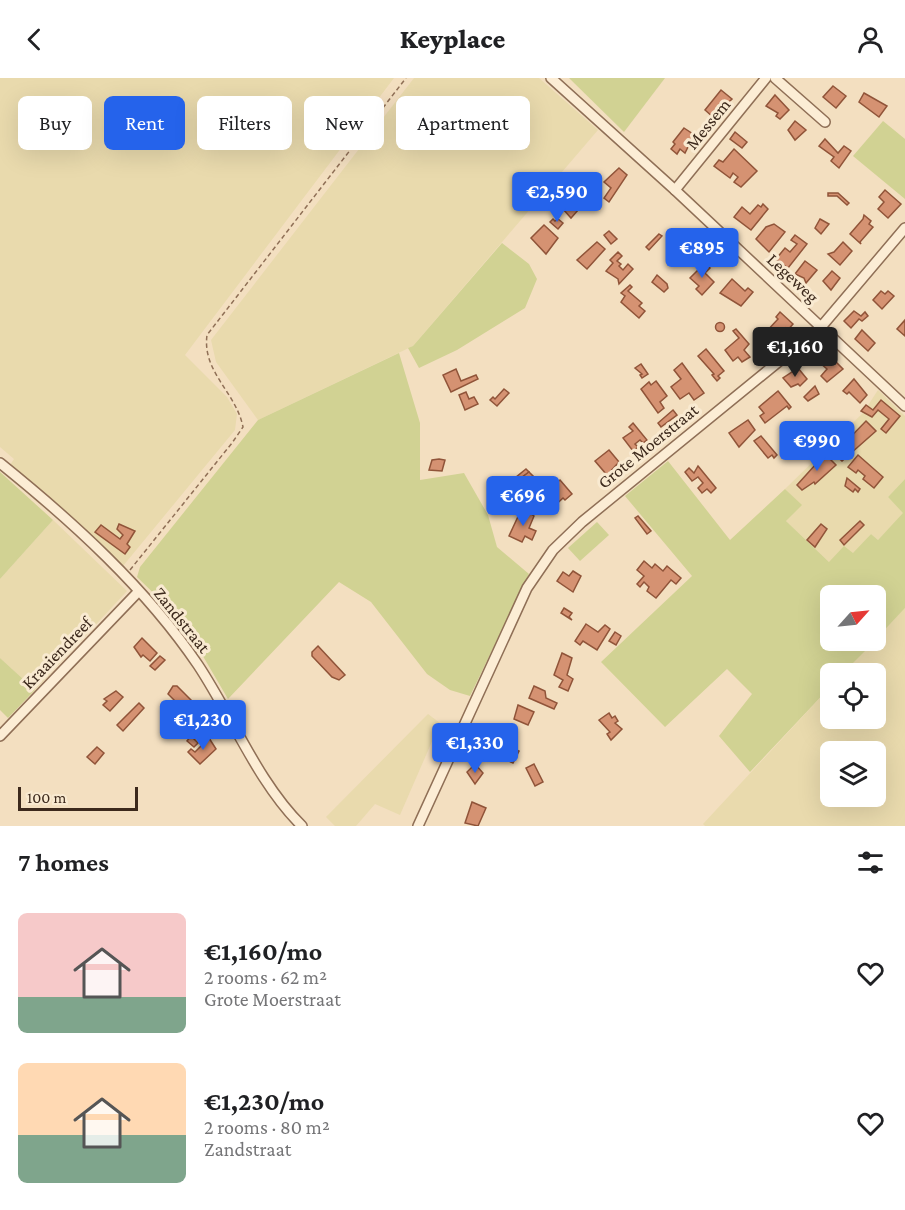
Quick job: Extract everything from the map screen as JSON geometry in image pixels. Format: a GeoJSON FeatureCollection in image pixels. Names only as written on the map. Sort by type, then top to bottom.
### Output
{"type":"FeatureCollection","features":[{"type":"Feature","properties":{"kind":"street","name":"Legeweg"},"geometry":{"type":"LineString","coordinates":[[551,78],[675,190],[905,406]]}},
{"type":"Feature","properties":{"kind":"street","name":"Messem"},"geometry":{"type":"LineString","coordinates":[[675,190],[766,78]]}},
{"type":"Feature","properties":{"kind":"street"},"geometry":{"type":"LineString","coordinates":[[775,78],[825,122]]}},
{"type":"Feature","properties":{"kind":"street","name":"Grote Moerstraat"},"geometry":{"type":"LineString","coordinates":[[418,826],[527,588],[549,554],[571,531],[821,327],[905,228]]}},
{"type":"Feature","properties":{"kind":"street","name":"Zandstraat"},"geometry":{"type":"LineString","coordinates":[[0,463],[60,515],[124,577],[190,654],[277,796],[302,826]]}},
{"type":"Feature","properties":{"kind":"street","name":"Kraaiendreef"},"geometry":{"type":"LineString","coordinates":[[0,736],[138,592]]}},
{"type":"Feature","properties":{"kind":"path"},"geometry":{"type":"LineString","coordinates":[[124,577],[243,427],[240,409],[210,365],[205,351],[207,335],[406,78]]}},
{"type":"Feature","properties":{"kind":"shaded area"},"geometry":{"type":"Polygon","coordinates":[[[0,78],[394,78],[380,96],[304,96],[304,150],[340,150],[185,355],[227,397],[237,414],[235,430],[123,566],[10,465],[14,459],[0,447],[0,78]]]}},
{"type":"Feature","properties":{"kind":"shaded area"},"geometry":{"type":"Polygon","coordinates":[[[414,78],[539,78],[598,130],[413,346],[258,420],[216,362],[211,340],[358,150],[384,150],[384,117],[396,101],[396,150],[530,150],[530,96],[400,96],[414,78]]]}},
{"type":"Feature","properties":{"kind":"shaded area"},"geometry":{"type":"Polygon","coordinates":[[[878,390],[905,416],[905,479],[888,497],[904,513],[878,540],[871,534],[853,554],[829,562],[786,521],[801,505],[785,489],[863,413],[878,390]]]}},
{"type":"Feature","properties":{"kind":"shaded area"},"geometry":{"type":"Polygon","coordinates":[[[53,520],[127,591],[35,690],[0,658],[0,579],[53,520]]]}},
{"type":"Feature","properties":{"kind":"shaded area"},"geometry":{"type":"Polygon","coordinates":[[[905,608],[905,826],[705,826],[703,824],[820,698],[820,729],[886,729],[886,663],[853,663],[864,651],[886,651],[886,628],[905,608]]]}},
{"type":"Feature","properties":{"kind":"shaded area"},"geometry":{"type":"Polygon","coordinates":[[[428,714],[440,723],[400,815],[375,804],[356,826],[335,826],[326,817],[428,714]]]}},
{"type":"Feature","properties":{"kind":"green space"},"geometry":{"type":"Polygon","coordinates":[[[569,78],[665,78],[624,132],[569,78]]]}},
{"type":"Feature","properties":{"kind":"green space"},"geometry":{"type":"Polygon","coordinates":[[[883,121],[905,139],[905,199],[853,156],[883,121]]]}},
{"type":"Feature","properties":{"kind":"green space"},"geometry":{"type":"Polygon","coordinates":[[[502,243],[529,264],[537,279],[525,308],[457,350],[419,368],[408,348],[413,346],[502,243]]]}},
{"type":"Feature","properties":{"kind":"green space"},"geometry":{"type":"Polygon","coordinates":[[[399,353],[420,423],[420,480],[464,473],[488,515],[497,547],[529,574],[470,696],[450,690],[427,674],[371,602],[339,582],[228,699],[183,622],[137,577],[140,567],[258,420],[399,353]]]}},
{"type":"Feature","properties":{"kind":"green space"},"geometry":{"type":"Polygon","coordinates":[[[668,461],[730,540],[785,489],[802,505],[786,521],[829,562],[844,546],[853,553],[871,534],[878,540],[903,513],[888,497],[905,479],[905,608],[886,628],[886,585],[820,585],[820,651],[865,651],[853,663],[820,663],[820,698],[750,772],[719,736],[752,694],[727,669],[665,727],[601,662],[692,576],[625,496],[668,461]]]}},
{"type":"Feature","properties":{"kind":"green space"},"geometry":{"type":"Polygon","coordinates":[[[0,472],[53,520],[0,579],[0,472]]]}},
{"type":"Feature","properties":{"kind":"green space"},"geometry":{"type":"Polygon","coordinates":[[[597,522],[609,535],[580,561],[568,548],[597,522]]]}},
{"type":"Feature","properties":{"kind":"green space"},"geometry":{"type":"Polygon","coordinates":[[[0,658],[35,690],[8,718],[0,710],[0,658]]]}},
{"type":"Feature","properties":{"kind":"building"},"geometry":{"type":"Polygon","coordinates":[[[833,86],[846,96],[836,108],[823,97],[833,86]]]}},
{"type":"Feature","properties":{"kind":"building"},"geometry":{"type":"Polygon","coordinates":[[[721,90],[732,99],[713,117],[705,110],[721,90]]]}},
{"type":"Feature","properties":{"kind":"building"},"geometry":{"type":"Polygon","coordinates":[[[864,93],[887,106],[879,117],[859,102],[864,93]]]}},
{"type":"Feature","properties":{"kind":"building"},"geometry":{"type":"Polygon","coordinates":[[[775,95],[789,110],[780,119],[776,116],[778,113],[766,106],[775,95]]]}},
{"type":"Feature","properties":{"kind":"building"},"geometry":{"type":"Polygon","coordinates":[[[795,121],[806,130],[795,140],[788,130],[795,121]]]}},
{"type":"Feature","properties":{"kind":"building"},"geometry":{"type":"Polygon","coordinates":[[[684,128],[699,138],[695,144],[691,141],[685,153],[680,149],[677,154],[671,149],[675,144],[673,142],[684,128]]]}},
{"type":"Feature","properties":{"kind":"building"},"geometry":{"type":"Polygon","coordinates":[[[735,132],[747,142],[742,148],[730,139],[735,132]]]}},
{"type":"Feature","properties":{"kind":"building"},"geometry":{"type":"Polygon","coordinates":[[[825,139],[838,153],[844,146],[851,151],[839,168],[831,161],[834,157],[819,146],[825,139]]]}},
{"type":"Feature","properties":{"kind":"building"},"geometry":{"type":"Polygon","coordinates":[[[734,149],[757,171],[741,187],[734,182],[738,177],[733,173],[730,178],[714,166],[719,160],[723,162],[734,149]]]}},
{"type":"Feature","properties":{"kind":"building"},"geometry":{"type":"Polygon","coordinates":[[[619,168],[627,175],[609,202],[604,198],[611,188],[604,182],[619,168]]]}},
{"type":"Feature","properties":{"kind":"building"},"geometry":{"type":"Polygon","coordinates":[[[885,190],[901,204],[888,218],[878,209],[884,202],[879,197],[885,190]]]}},
{"type":"Feature","properties":{"kind":"building"},"geometry":{"type":"Polygon","coordinates":[[[828,193],[838,193],[849,203],[847,205],[837,196],[828,196],[828,193]]]}},
{"type":"Feature","properties":{"kind":"building"},"geometry":{"type":"Polygon","coordinates":[[[568,203],[579,209],[571,218],[563,209],[568,203]]]}},
{"type":"Feature","properties":{"kind":"building"},"geometry":{"type":"Polygon","coordinates":[[[763,204],[768,209],[751,230],[734,217],[742,207],[750,214],[758,205],[761,207],[763,204]]]}},
{"type":"Feature","properties":{"kind":"building"},"geometry":{"type":"Polygon","coordinates":[[[864,215],[871,221],[869,224],[873,227],[860,242],[861,244],[850,234],[864,215]]]}},
{"type":"Feature","properties":{"kind":"building"},"geometry":{"type":"Polygon","coordinates":[[[553,219],[555,221],[558,219],[563,223],[558,229],[550,222],[553,219]]]}},
{"type":"Feature","properties":{"kind":"building"},"geometry":{"type":"Polygon","coordinates":[[[820,219],[829,224],[821,234],[815,228],[820,219]]]}},
{"type":"Feature","properties":{"kind":"building"},"geometry":{"type":"Polygon","coordinates":[[[774,224],[785,232],[769,252],[756,239],[766,227],[774,224]]]}},
{"type":"Feature","properties":{"kind":"building"},"geometry":{"type":"Polygon","coordinates":[[[544,225],[558,238],[546,254],[531,238],[544,225]]]}},
{"type":"Feature","properties":{"kind":"building"},"geometry":{"type":"Polygon","coordinates":[[[609,231],[617,239],[611,244],[604,235],[609,231]]]}},
{"type":"Feature","properties":{"kind":"building"},"geometry":{"type":"Polygon","coordinates":[[[659,234],[662,236],[649,250],[646,247],[659,234]]]}},
{"type":"Feature","properties":{"kind":"building"},"geometry":{"type":"Polygon","coordinates":[[[687,235],[697,244],[692,254],[678,245],[687,235]]]}},
{"type":"Feature","properties":{"kind":"building"},"geometry":{"type":"Polygon","coordinates":[[[795,235],[807,244],[788,268],[776,259],[785,248],[790,252],[797,244],[791,240],[795,235]]]}},
{"type":"Feature","properties":{"kind":"building"},"geometry":{"type":"Polygon","coordinates":[[[597,242],[605,249],[587,269],[577,260],[597,242]]]}},
{"type":"Feature","properties":{"kind":"building"},"geometry":{"type":"Polygon","coordinates":[[[843,242],[852,251],[840,265],[828,254],[834,252],[843,242]]]}},
{"type":"Feature","properties":{"kind":"building"},"geometry":{"type":"Polygon","coordinates":[[[618,252],[622,256],[617,261],[621,264],[619,266],[623,270],[628,264],[633,269],[619,284],[618,279],[606,271],[613,263],[610,260],[618,252]]]}},
{"type":"Feature","properties":{"kind":"building"},"geometry":{"type":"Polygon","coordinates":[[[805,261],[817,270],[806,283],[804,278],[795,274],[805,261]]]}},
{"type":"Feature","properties":{"kind":"building"},"geometry":{"type":"Polygon","coordinates":[[[705,263],[710,268],[705,273],[714,282],[702,295],[696,289],[699,286],[690,278],[705,263]]]}},
{"type":"Feature","properties":{"kind":"building"},"geometry":{"type":"Polygon","coordinates":[[[832,271],[840,278],[831,290],[823,281],[832,271]]]}},
{"type":"Feature","properties":{"kind":"building"},"geometry":{"type":"Polygon","coordinates":[[[657,275],[667,284],[668,288],[664,292],[652,282],[657,275]]]}},
{"type":"Feature","properties":{"kind":"building"},"geometry":{"type":"Polygon","coordinates":[[[732,279],[745,291],[748,288],[753,292],[741,306],[720,293],[732,279]]]}},
{"type":"Feature","properties":{"kind":"building"},"geometry":{"type":"Polygon","coordinates":[[[630,285],[632,287],[628,291],[642,303],[639,306],[645,311],[639,318],[621,302],[625,296],[621,293],[630,285]]]}},
{"type":"Feature","properties":{"kind":"building"},"geometry":{"type":"Polygon","coordinates":[[[881,291],[885,294],[888,291],[894,296],[882,309],[873,300],[881,291]]]}},
{"type":"Feature","properties":{"kind":"building"},"geometry":{"type":"Polygon","coordinates":[[[854,311],[861,316],[865,312],[868,316],[862,321],[859,319],[851,328],[844,321],[854,311]]]}},
{"type":"Feature","properties":{"kind":"building"},"geometry":{"type":"Polygon","coordinates":[[[780,312],[793,324],[787,331],[785,328],[769,345],[758,335],[762,330],[765,333],[778,319],[776,317],[780,312]]]}},
{"type":"Feature","properties":{"kind":"building"},"geometry":{"type":"Polygon","coordinates":[[[905,320],[905,336],[897,329],[905,320]]]}},
{"type":"Feature","properties":{"kind":"building"},"geometry":{"type":"Polygon","coordinates":[[[720,323],[724,327],[720,331],[716,327],[720,323]]]}},
{"type":"Feature","properties":{"kind":"building"},"geometry":{"type":"Polygon","coordinates":[[[736,329],[749,344],[744,350],[750,357],[742,362],[738,357],[733,361],[725,350],[739,338],[733,331],[736,329]]]}},
{"type":"Feature","properties":{"kind":"building"},"geometry":{"type":"Polygon","coordinates":[[[862,330],[875,343],[868,351],[855,339],[862,330]]]}},
{"type":"Feature","properties":{"kind":"building"},"geometry":{"type":"Polygon","coordinates":[[[706,349],[724,371],[718,376],[720,378],[717,381],[712,375],[714,374],[698,356],[706,349]]]}},
{"type":"Feature","properties":{"kind":"building"},"geometry":{"type":"Polygon","coordinates":[[[826,357],[832,363],[834,360],[843,369],[827,382],[821,376],[827,369],[820,363],[826,357]]]}},
{"type":"Feature","properties":{"kind":"building"},"geometry":{"type":"Polygon","coordinates":[[[682,363],[704,393],[694,400],[689,393],[680,399],[671,387],[681,379],[674,370],[682,363]]]}},
{"type":"Feature","properties":{"kind":"building"},"geometry":{"type":"Polygon","coordinates":[[[641,364],[648,374],[642,378],[640,375],[642,374],[635,368],[641,364]]]}},
{"type":"Feature","properties":{"kind":"building"},"geometry":{"type":"Polygon","coordinates":[[[798,368],[807,379],[800,386],[798,384],[791,387],[783,378],[798,368]]]}},
{"type":"Feature","properties":{"kind":"building"},"geometry":{"type":"Polygon","coordinates":[[[456,369],[461,381],[476,375],[478,379],[451,392],[443,375],[456,369]]]}},
{"type":"Feature","properties":{"kind":"building"},"geometry":{"type":"Polygon","coordinates":[[[854,379],[867,395],[860,403],[849,392],[847,394],[843,391],[854,379]]]}},
{"type":"Feature","properties":{"kind":"building"},"geometry":{"type":"Polygon","coordinates":[[[656,381],[667,396],[660,402],[664,408],[658,413],[641,389],[649,382],[651,385],[656,381]]]}},
{"type":"Feature","properties":{"kind":"building"},"geometry":{"type":"Polygon","coordinates":[[[815,386],[819,394],[808,401],[804,397],[815,386]]]}},
{"type":"Feature","properties":{"kind":"building"},"geometry":{"type":"Polygon","coordinates":[[[504,389],[509,393],[497,406],[490,400],[493,397],[495,399],[504,389]]]}},
{"type":"Feature","properties":{"kind":"building"},"geometry":{"type":"Polygon","coordinates":[[[778,391],[791,407],[789,409],[787,406],[765,423],[760,416],[764,413],[759,407],[778,391]]]}},
{"type":"Feature","properties":{"kind":"building"},"geometry":{"type":"Polygon","coordinates":[[[466,392],[469,399],[474,397],[478,404],[465,410],[459,395],[466,392]]]}},
{"type":"Feature","properties":{"kind":"building"},"geometry":{"type":"Polygon","coordinates":[[[881,400],[900,416],[886,433],[881,429],[889,419],[878,410],[872,417],[861,411],[866,405],[873,410],[881,400]]]}},
{"type":"Feature","properties":{"kind":"building"},"geometry":{"type":"Polygon","coordinates":[[[673,410],[677,415],[661,427],[658,423],[673,410]]]}},
{"type":"Feature","properties":{"kind":"building"},"geometry":{"type":"Polygon","coordinates":[[[748,420],[755,430],[739,447],[729,433],[748,420]]]}},
{"type":"Feature","properties":{"kind":"building"},"geometry":{"type":"Polygon","coordinates":[[[866,421],[876,431],[842,461],[834,454],[866,421]]]}},
{"type":"Feature","properties":{"kind":"building"},"geometry":{"type":"Polygon","coordinates":[[[633,423],[647,440],[643,443],[640,440],[635,444],[638,447],[633,451],[623,438],[633,431],[629,427],[633,423]]]}},
{"type":"Feature","properties":{"kind":"building"},"geometry":{"type":"Polygon","coordinates":[[[761,436],[777,455],[774,458],[772,455],[768,458],[754,441],[761,436]]]}},
{"type":"Feature","properties":{"kind":"building"},"geometry":{"type":"Polygon","coordinates":[[[820,440],[826,446],[820,452],[814,446],[820,440]]]}},
{"type":"Feature","properties":{"kind":"building"},"geometry":{"type":"Polygon","coordinates":[[[609,450],[619,462],[607,475],[595,461],[609,450]]]}},
{"type":"Feature","properties":{"kind":"building"},"geometry":{"type":"Polygon","coordinates":[[[825,454],[836,465],[815,484],[814,482],[802,490],[797,485],[825,454]]]}},
{"type":"Feature","properties":{"kind":"building"},"geometry":{"type":"Polygon","coordinates":[[[858,455],[883,477],[874,488],[863,479],[865,476],[858,470],[856,473],[848,467],[858,455]]]}},
{"type":"Feature","properties":{"kind":"building"},"geometry":{"type":"Polygon","coordinates":[[[432,460],[445,460],[442,471],[429,470],[432,460]]]}},
{"type":"Feature","properties":{"kind":"building"},"geometry":{"type":"Polygon","coordinates":[[[698,466],[716,488],[711,493],[707,489],[702,493],[698,488],[703,483],[698,477],[692,481],[685,472],[689,468],[694,473],[698,466]]]}},
{"type":"Feature","properties":{"kind":"building"},"geometry":{"type":"Polygon","coordinates":[[[526,469],[529,472],[517,481],[515,478],[526,469]]]}},
{"type":"Feature","properties":{"kind":"building"},"geometry":{"type":"Polygon","coordinates":[[[529,472],[534,477],[526,483],[530,488],[525,492],[517,481],[529,472]]]}},
{"type":"Feature","properties":{"kind":"building"},"geometry":{"type":"Polygon","coordinates":[[[847,478],[860,489],[858,492],[855,489],[853,492],[845,486],[847,478]]]}},
{"type":"Feature","properties":{"kind":"building"},"geometry":{"type":"Polygon","coordinates":[[[560,480],[572,494],[565,500],[563,498],[548,512],[542,504],[558,491],[553,486],[560,480]]]}},
{"type":"Feature","properties":{"kind":"building"},"geometry":{"type":"Polygon","coordinates":[[[501,484],[519,497],[515,503],[495,492],[501,484]]]}},
{"type":"Feature","properties":{"kind":"building"},"geometry":{"type":"Polygon","coordinates":[[[522,508],[534,516],[529,528],[536,531],[532,540],[525,536],[522,542],[509,536],[522,508]]]}},
{"type":"Feature","properties":{"kind":"building"},"geometry":{"type":"Polygon","coordinates":[[[638,516],[651,531],[647,534],[635,518],[638,516]]]}},
{"type":"Feature","properties":{"kind":"building"},"geometry":{"type":"Polygon","coordinates":[[[860,521],[864,525],[844,545],[840,540],[860,521]]]}},
{"type":"Feature","properties":{"kind":"building"},"geometry":{"type":"Polygon","coordinates":[[[119,524],[135,531],[127,544],[130,547],[125,554],[95,532],[101,525],[120,539],[123,535],[117,529],[119,524]]]}},
{"type":"Feature","properties":{"kind":"building"},"geometry":{"type":"Polygon","coordinates":[[[821,524],[827,529],[815,547],[807,540],[821,524]]]}},
{"type":"Feature","properties":{"kind":"building"},"geometry":{"type":"Polygon","coordinates":[[[644,561],[652,568],[655,564],[663,571],[667,566],[681,578],[676,584],[671,580],[656,598],[647,591],[649,587],[644,582],[640,587],[637,584],[644,576],[637,570],[644,561]]]}},
{"type":"Feature","properties":{"kind":"building"},"geometry":{"type":"Polygon","coordinates":[[[573,571],[581,576],[573,592],[557,581],[563,572],[569,576],[573,571]]]}},
{"type":"Feature","properties":{"kind":"building"},"geometry":{"type":"Polygon","coordinates":[[[564,608],[572,613],[569,617],[572,620],[561,613],[564,608]]]}},
{"type":"Feature","properties":{"kind":"building"},"geometry":{"type":"Polygon","coordinates":[[[586,624],[598,632],[605,625],[610,629],[597,650],[583,641],[580,645],[575,641],[586,624]]]}},
{"type":"Feature","properties":{"kind":"building"},"geometry":{"type":"Polygon","coordinates":[[[615,632],[621,636],[616,645],[609,641],[615,632]]]}},
{"type":"Feature","properties":{"kind":"building"},"geometry":{"type":"Polygon","coordinates":[[[142,638],[157,653],[150,661],[143,655],[141,657],[134,647],[142,638]]]}},
{"type":"Feature","properties":{"kind":"building"},"geometry":{"type":"Polygon","coordinates":[[[318,646],[345,675],[339,680],[332,677],[312,656],[312,652],[318,646]]]}},
{"type":"Feature","properties":{"kind":"building"},"geometry":{"type":"Polygon","coordinates":[[[562,653],[572,658],[567,675],[573,679],[568,691],[559,687],[563,680],[554,675],[562,653]]]}},
{"type":"Feature","properties":{"kind":"building"},"geometry":{"type":"Polygon","coordinates":[[[160,656],[165,660],[155,670],[150,666],[160,656]]]}},
{"type":"Feature","properties":{"kind":"building"},"geometry":{"type":"Polygon","coordinates":[[[173,686],[177,686],[192,701],[176,720],[170,714],[179,705],[168,694],[173,686]]]}},
{"type":"Feature","properties":{"kind":"building"},"geometry":{"type":"Polygon","coordinates":[[[534,686],[545,691],[546,698],[557,703],[554,709],[529,698],[534,686]]]}},
{"type":"Feature","properties":{"kind":"building"},"geometry":{"type":"Polygon","coordinates":[[[116,691],[123,697],[110,711],[103,705],[107,701],[104,699],[116,691]]]}},
{"type":"Feature","properties":{"kind":"building"},"geometry":{"type":"Polygon","coordinates":[[[139,703],[144,708],[123,731],[117,725],[139,703]]]}},
{"type":"Feature","properties":{"kind":"building"},"geometry":{"type":"Polygon","coordinates":[[[518,705],[534,712],[528,725],[514,719],[518,705]]]}},
{"type":"Feature","properties":{"kind":"building"},"geometry":{"type":"Polygon","coordinates":[[[195,713],[206,721],[197,730],[187,721],[195,713]]]}},
{"type":"Feature","properties":{"kind":"building"},"geometry":{"type":"Polygon","coordinates":[[[609,713],[612,718],[615,716],[618,721],[615,723],[622,729],[611,740],[607,734],[610,732],[599,720],[609,713]]]}},
{"type":"Feature","properties":{"kind":"building"},"geometry":{"type":"Polygon","coordinates":[[[191,736],[198,743],[194,747],[187,741],[191,736]]]}},
{"type":"Feature","properties":{"kind":"building"},"geometry":{"type":"Polygon","coordinates":[[[499,737],[508,742],[506,745],[519,751],[513,763],[491,753],[499,737]]]}},
{"type":"Feature","properties":{"kind":"building"},"geometry":{"type":"Polygon","coordinates":[[[209,738],[216,749],[200,764],[188,752],[191,749],[195,752],[209,738]]]}},
{"type":"Feature","properties":{"kind":"building"},"geometry":{"type":"Polygon","coordinates":[[[97,747],[104,753],[95,764],[87,757],[97,747]]]}},
{"type":"Feature","properties":{"kind":"building"},"geometry":{"type":"Polygon","coordinates":[[[475,764],[483,773],[475,784],[467,772],[475,764]]]}},
{"type":"Feature","properties":{"kind":"building"},"geometry":{"type":"Polygon","coordinates":[[[534,764],[543,782],[535,786],[526,768],[534,764]]]}},
{"type":"Feature","properties":{"kind":"building"},"geometry":{"type":"Polygon","coordinates":[[[472,802],[486,808],[478,826],[465,823],[472,802]]]}}]}
